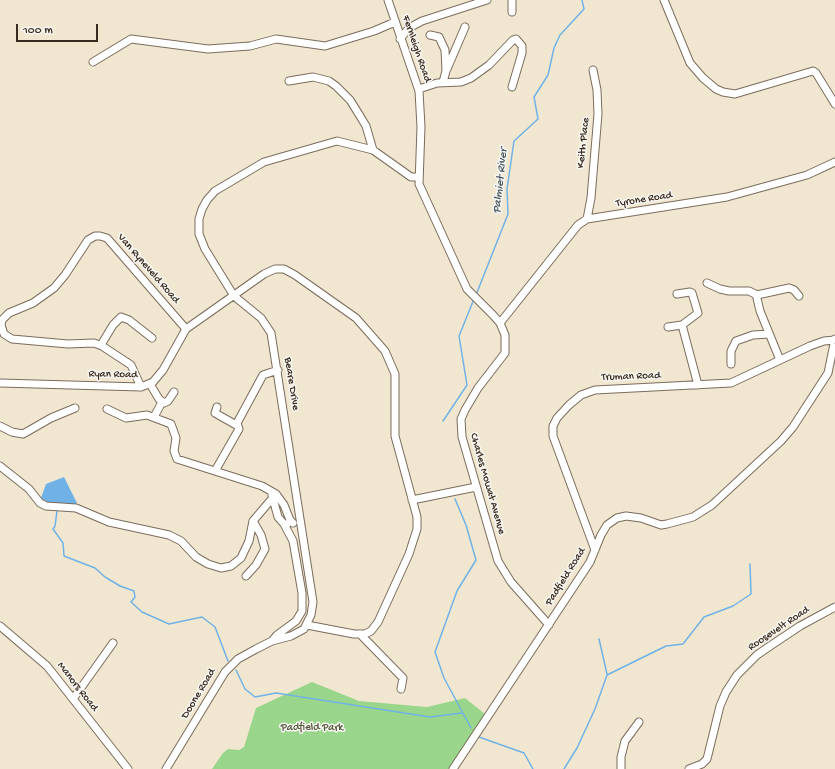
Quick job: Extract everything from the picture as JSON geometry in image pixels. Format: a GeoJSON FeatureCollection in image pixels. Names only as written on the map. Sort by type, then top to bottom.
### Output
{"type":"FeatureCollection","features":[{"type":"Feature","properties":{"kind":"street","name":"Fernleigh Road"},"geometry":{"type":"LineString","coordinates":[[388,0],[400,38],[419,88],[421,116],[419,177]]}},
{"type":"Feature","properties":{"kind":"street"},"geometry":{"type":"LineString","coordinates":[[400,38],[414,25],[488,0]]}},
{"type":"Feature","properties":{"kind":"street"},"geometry":{"type":"LineString","coordinates":[[512,0],[512,12]]}},
{"type":"Feature","properties":{"kind":"street"},"geometry":{"type":"LineString","coordinates":[[664,0],[690,63],[703,78],[716,89],[735,94],[813,71],[816,73],[835,104]]}},
{"type":"Feature","properties":{"kind":"street"},"geometry":{"type":"LineString","coordinates":[[93,62],[131,39],[208,49],[250,46],[276,39],[325,46],[374,31],[396,22]]}},
{"type":"Feature","properties":{"kind":"street"},"geometry":{"type":"LineString","coordinates":[[443,82],[446,71],[466,27]]}},
{"type":"Feature","properties":{"kind":"street"},"geometry":{"type":"LineString","coordinates":[[430,35],[439,37],[443,43],[445,50],[446,71]]}},
{"type":"Feature","properties":{"kind":"street"},"geometry":{"type":"LineString","coordinates":[[419,88],[443,82],[461,82],[471,78],[490,65],[510,42],[516,39],[522,46],[522,54],[512,87]]}},
{"type":"Feature","properties":{"kind":"street","name":"Keith Place"},"geometry":{"type":"LineString","coordinates":[[587,219],[591,198],[598,114],[597,90],[593,70]]}},
{"type":"Feature","properties":{"kind":"street"},"geometry":{"type":"LineString","coordinates":[[290,81],[314,77],[329,81],[336,86],[350,100],[366,126],[373,150]]}},
{"type":"Feature","properties":{"kind":"street"},"geometry":{"type":"LineString","coordinates":[[307,625],[360,634],[371,631],[378,622],[409,554],[418,524],[395,436],[395,374],[385,352],[369,331],[345,310],[284,269],[268,271],[234,296],[200,240],[201,214],[207,200],[212,194],[264,162],[330,142],[341,141],[373,150],[411,177],[419,177]]}},
{"type":"Feature","properties":{"kind":"street","name":"Tyrone Road"},"geometry":{"type":"LineString","coordinates":[[587,219],[727,198],[807,175],[835,162]]}},
{"type":"Feature","properties":{"kind":"street","name":"Charles Mowat Avenue"},"geometry":{"type":"LineString","coordinates":[[419,177],[419,184],[467,289],[500,323],[505,335],[505,353],[469,401],[461,419],[462,437],[495,552],[503,571],[549,625]]}},
{"type":"Feature","properties":{"kind":"street"},"geometry":{"type":"LineString","coordinates":[[500,323],[578,226],[587,219]]}},
{"type":"Feature","properties":{"kind":"street","name":"Van Ryneveld Road"},"geometry":{"type":"LineString","coordinates":[[101,345],[12,339],[4,334],[1,325],[2,320],[9,312],[33,303],[54,288],[65,275],[88,240],[98,236],[107,238],[186,330]]}},
{"type":"Feature","properties":{"kind":"street"},"geometry":{"type":"LineString","coordinates":[[707,283],[724,290],[749,291],[756,294],[789,288],[794,290],[799,296]]}},
{"type":"Feature","properties":{"kind":"street"},"geometry":{"type":"LineString","coordinates":[[668,327],[682,325],[696,316],[698,311],[692,293],[678,294]]}},
{"type":"Feature","properties":{"kind":"street"},"geometry":{"type":"LineString","coordinates":[[756,294],[760,311],[780,360]]}},
{"type":"Feature","properties":{"kind":"street","name":"Ryan Road"},"geometry":{"type":"LineString","coordinates":[[0,383],[141,387],[150,384],[163,370],[186,330],[234,296]]}},
{"type":"Feature","properties":{"kind":"street","name":"Beare Drive"},"geometry":{"type":"LineString","coordinates":[[234,296],[254,311],[267,324],[271,333],[312,594],[312,610],[307,625]]}},
{"type":"Feature","properties":{"kind":"street"},"geometry":{"type":"LineString","coordinates":[[141,387],[131,365],[101,345],[113,325],[121,317],[129,320],[152,338]]}},
{"type":"Feature","properties":{"kind":"street"},"geometry":{"type":"LineString","coordinates":[[682,325],[698,385]]}},
{"type":"Feature","properties":{"kind":"street"},"geometry":{"type":"LineString","coordinates":[[730,364],[732,347],[736,341],[754,335],[769,334]]}},
{"type":"Feature","properties":{"kind":"street","name":"Truman Road"},"geometry":{"type":"LineString","coordinates":[[595,550],[553,436],[553,426],[557,418],[581,395],[595,390],[731,383],[810,346],[835,339]]}},
{"type":"Feature","properties":{"kind":"street","name":"Padfield Road"},"geometry":{"type":"LineString","coordinates":[[453,769],[590,562],[603,532],[617,518],[630,516],[661,525],[693,517],[712,505],[787,434],[813,398],[832,367],[835,339]]}},
{"type":"Feature","properties":{"kind":"street"},"geometry":{"type":"LineString","coordinates":[[236,425],[263,375],[278,370]]}},
{"type":"Feature","properties":{"kind":"street"},"geometry":{"type":"LineString","coordinates":[[150,384],[162,402]]}},
{"type":"Feature","properties":{"kind":"street"},"geometry":{"type":"LineString","coordinates":[[162,402],[168,401],[174,392]]}},
{"type":"Feature","properties":{"kind":"street"},"geometry":{"type":"LineString","coordinates":[[154,417],[162,402]]}},
{"type":"Feature","properties":{"kind":"street"},"geometry":{"type":"LineString","coordinates":[[215,471],[238,431],[236,425],[216,414],[217,407]]}},
{"type":"Feature","properties":{"kind":"street"},"geometry":{"type":"LineString","coordinates":[[0,426],[12,432],[23,434],[51,418],[75,408]]}},
{"type":"Feature","properties":{"kind":"street"},"geometry":{"type":"LineString","coordinates":[[107,409],[126,418],[144,414],[171,424],[177,441],[175,454],[178,459],[252,482],[273,495],[284,505],[290,520],[293,523]]}},
{"type":"Feature","properties":{"kind":"street"},"geometry":{"type":"LineString","coordinates":[[0,466],[29,489],[40,503],[46,506],[76,508],[109,522],[169,534],[181,541],[196,557],[216,567],[230,566],[241,558],[249,541],[253,522],[273,495]]}},
{"type":"Feature","properties":{"kind":"street"},"geometry":{"type":"LineString","coordinates":[[412,500],[476,487]]}},
{"type":"Feature","properties":{"kind":"street"},"geometry":{"type":"LineString","coordinates":[[272,641],[277,635],[296,621],[302,611],[302,593],[293,541],[284,524],[278,517],[273,495]]}},
{"type":"Feature","properties":{"kind":"street"},"geometry":{"type":"LineString","coordinates":[[284,524],[301,521]]}},
{"type":"Feature","properties":{"kind":"street"},"geometry":{"type":"LineString","coordinates":[[246,576],[256,565],[265,549],[262,535],[253,522]]}},
{"type":"Feature","properties":{"kind":"street","name":"Roosevelt Road"},"geometry":{"type":"LineString","coordinates":[[689,769],[705,762],[709,754],[720,706],[736,675],[757,655],[770,646],[806,622],[835,607]]}},
{"type":"Feature","properties":{"kind":"street","name":"Doone Road"},"geometry":{"type":"LineString","coordinates":[[166,769],[225,672],[238,659],[272,641],[300,632],[307,625]]}},
{"type":"Feature","properties":{"kind":"street","name":"Manors Road"},"geometry":{"type":"LineString","coordinates":[[0,626],[44,663],[128,769]]}},
{"type":"Feature","properties":{"kind":"street"},"geometry":{"type":"LineString","coordinates":[[360,634],[403,678],[401,688]]}},
{"type":"Feature","properties":{"kind":"street"},"geometry":{"type":"LineString","coordinates":[[73,699],[113,643]]}},
{"type":"Feature","properties":{"kind":"street"},"geometry":{"type":"LineString","coordinates":[[621,769],[621,757],[625,741],[639,722]]}},
{"type":"Feature","properties":{"kind":"green space","name":"Padfield Park"},"geometry":{"type":"Polygon","coordinates":[[[312,682],[359,701],[427,707],[465,698],[485,714],[482,722],[450,769],[212,769],[223,753],[228,749],[239,750],[244,747],[256,708],[312,682]]]}},
{"type":"Feature","properties":{"kind":"water"},"geometry":{"type":"Polygon","coordinates":[[[64,477],[77,503],[74,506],[52,505],[41,498],[46,484],[64,477]]]}},
{"type":"Feature","properties":{"kind":"waterway","name":"Palmiet River"},"geometry":{"type":"LineString","coordinates":[[476,295],[508,214],[507,189],[514,141],[538,119],[534,97],[548,75],[554,48],[560,35],[584,9],[582,0]]}},
{"type":"Feature","properties":{"kind":"waterway","name":"Palmiet River"},"geometry":{"type":"LineString","coordinates":[[443,421],[467,385],[459,336],[474,299]]}},
{"type":"Feature","properties":{"kind":"waterway","name":"Palmiet River"},"geometry":{"type":"LineString","coordinates":[[455,499],[466,525],[476,560],[457,591],[435,652],[444,678],[471,728]]}},
{"type":"Feature","properties":{"kind":"waterway"},"geometry":{"type":"LineString","coordinates":[[57,511],[55,526],[53,529],[63,543],[64,556],[95,568],[105,577],[120,586],[134,591],[135,597],[131,602],[142,612],[169,624],[202,617],[215,627],[228,661]]}},
{"type":"Feature","properties":{"kind":"waterway"},"geometry":{"type":"LineString","coordinates":[[564,769],[577,748],[595,709],[607,675],[666,646],[683,644],[704,617],[733,606],[751,594],[750,564]]}},
{"type":"Feature","properties":{"kind":"waterway"},"geometry":{"type":"LineString","coordinates":[[599,639],[607,674]]}},
{"type":"Feature","properties":{"kind":"waterway"},"geometry":{"type":"LineString","coordinates":[[236,670],[245,689],[255,697],[276,693],[430,717],[462,713]]}},
{"type":"Feature","properties":{"kind":"waterway","name":"Palmiet River"},"geometry":{"type":"LineString","coordinates":[[479,737],[524,753],[533,769]]}}]}
